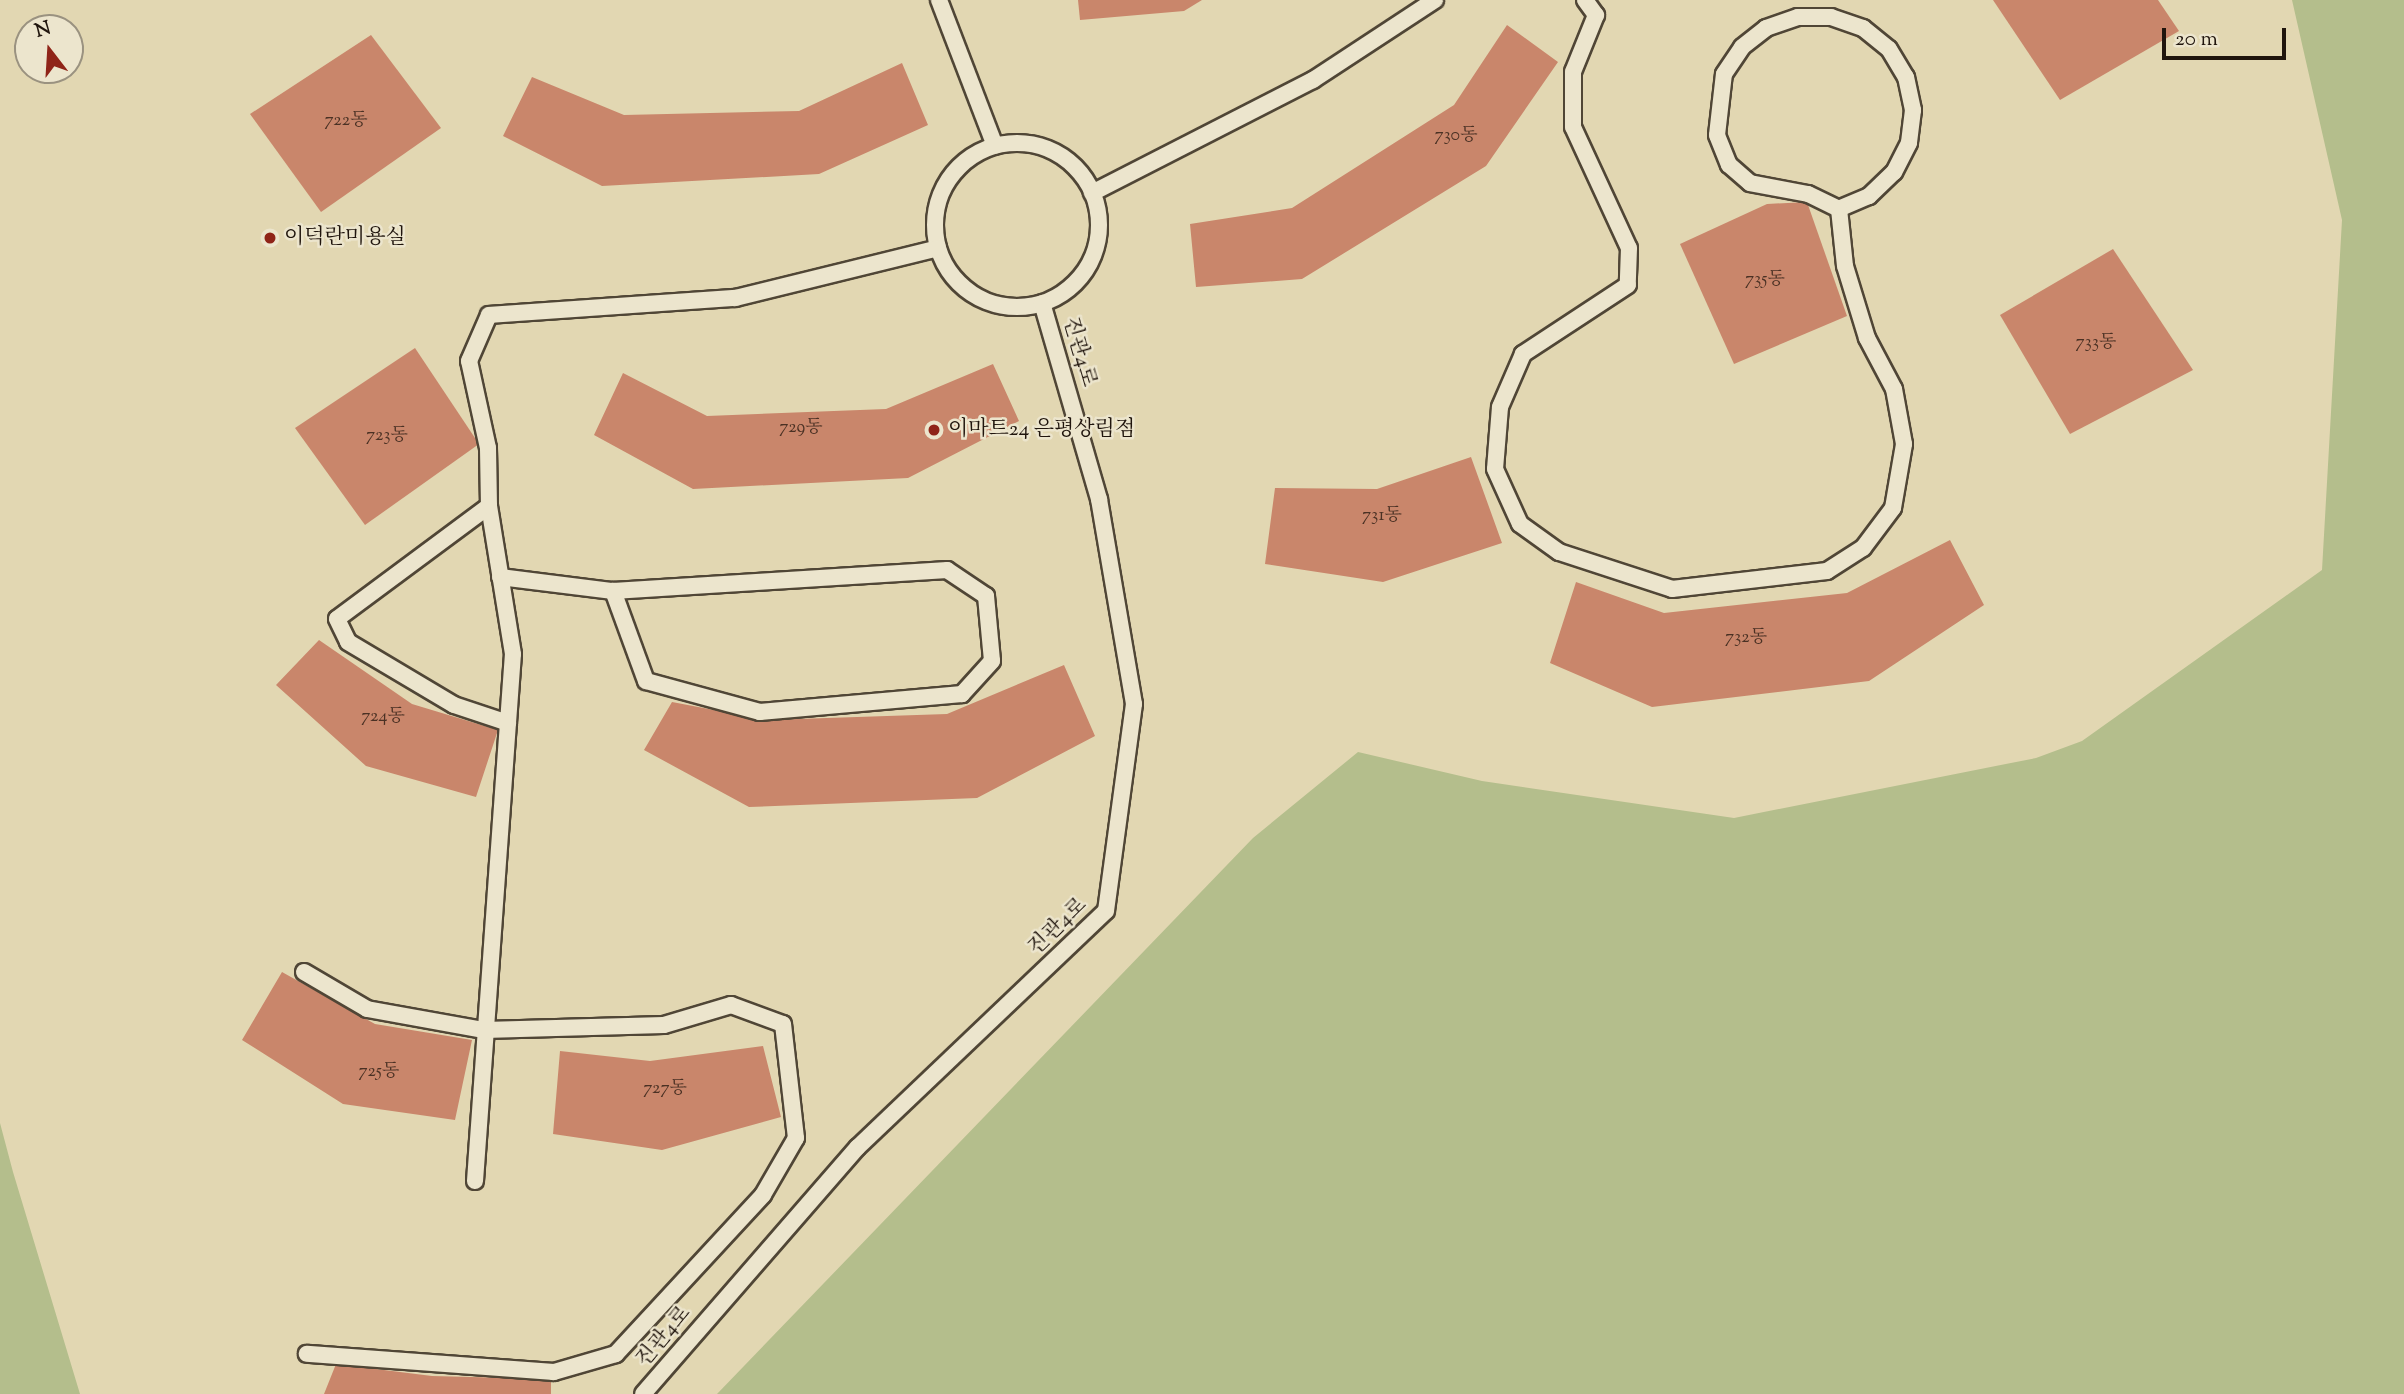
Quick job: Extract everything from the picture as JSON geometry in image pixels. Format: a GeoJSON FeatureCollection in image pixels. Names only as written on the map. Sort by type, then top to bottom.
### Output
{"type":"FeatureCollection","features":[{"type":"Feature","properties":{"kind":"lane"},"geometry":{"type":"LineString","coordinates":[[939,0],[995,146]]}},
{"type":"Feature","properties":{"kind":"lane"},"geometry":{"type":"LineString","coordinates":[[1092,193],[1312,80],[1435,0]]}},
{"type":"Feature","properties":{"kind":"lane"},"geometry":{"type":"LineString","coordinates":[[1585,0],[1596,15],[1573,72],[1573,127],[1629,248],[1628,285],[1523,354],[1500,407],[1495,469],[1520,524],[1559,552],[1672,589],[1827,571],[1863,548],[1894,508],[1904,444],[1894,388],[1867,338],[1845,266],[1839,209]]}},
{"type":"Feature","properties":{"kind":"lane"},"geometry":{"type":"LineString","coordinates":[[1798,17],[1831,17],[1863,28],[1889,49],[1908,88],[1909,143],[1894,172],[1869,195],[1839,209],[1808,194],[1750,183],[1729,165],[1717,135],[1716,104],[1736,56],[1766,28],[1798,17]]}},
{"type":"Feature","properties":{"kind":"lane"},"geometry":{"type":"LineString","coordinates":[[995,146],[1051,150],[1074,165],[1092,193],[1097,243],[1086,269],[1042,303],[991,303],[949,272],[938,248],[939,197],[971,156],[995,146]]}},
{"type":"Feature","properties":{"kind":"lane"},"geometry":{"type":"LineString","coordinates":[[475,1181],[513,653],[489,506],[488,448],[469,361],[489,315],[736,298],[938,248]]}},
{"type":"Feature","properties":{"kind":"lane","name":"진관4로"},"geometry":{"type":"LineString","coordinates":[[643,1394],[858,1147],[1105,911],[1133,704],[1099,499],[1042,303]]}},
{"type":"Feature","properties":{"kind":"lane"},"geometry":{"type":"LineString","coordinates":[[489,506],[337,619],[348,642],[454,705],[508,723]]}},
{"type":"Feature","properties":{"kind":"lane"},"geometry":{"type":"LineString","coordinates":[[500,577],[613,591],[947,570],[986,596],[992,661],[962,694],[760,712],[646,681],[613,591]]}},
{"type":"Feature","properties":{"kind":"lane"},"geometry":{"type":"LineString","coordinates":[[304,972],[367,1009],[485,1030],[664,1026],[730,1005],[783,1024],[796,1138],[763,1195],[616,1354],[554,1372],[307,1354]]}},
{"type":"Feature","properties":{"kind":"green space"},"geometry":{"type":"Polygon","coordinates":[[[2292,0],[2404,0],[2404,1394],[717,1394],[1253,838],[1358,752],[1482,781],[1734,818],[2036,758],[2082,741],[2322,570],[2342,220],[2292,0]]]}},
{"type":"Feature","properties":{"kind":"green space"},"geometry":{"type":"Polygon","coordinates":[[[0,1123],[13,1172],[80,1394],[0,1394],[0,1123]]]}},
{"type":"Feature","properties":{"kind":"building"},"geometry":{"type":"Polygon","coordinates":[[[1078,0],[1202,0],[1184,11],[1080,20],[1078,0]]]}},
{"type":"Feature","properties":{"kind":"building"},"geometry":{"type":"Polygon","coordinates":[[[1993,0],[2158,0],[2179,31],[2060,100],[1993,0]]]}},
{"type":"Feature","properties":{"kind":"building"},"geometry":{"type":"Polygon","coordinates":[[[1507,25],[1558,62],[1486,166],[1302,279],[1196,287],[1190,224],[1292,208],[1454,105],[1507,25]]]}},
{"type":"Feature","properties":{"kind":"building"},"geometry":{"type":"Polygon","coordinates":[[[371,35],[441,128],[321,212],[250,114],[371,35]]]}},
{"type":"Feature","properties":{"kind":"building"},"geometry":{"type":"Polygon","coordinates":[[[902,63],[928,125],[819,174],[602,186],[503,136],[532,77],[624,115],[799,111],[902,63]]]}},
{"type":"Feature","properties":{"kind":"building"},"geometry":{"type":"Polygon","coordinates":[[[1807,202],[1847,316],[1734,364],[1680,244],[1767,204],[1807,202]]]}},
{"type":"Feature","properties":{"kind":"building"},"geometry":{"type":"Polygon","coordinates":[[[2113,249],[2193,370],[2070,434],[2000,315],[2113,249]]]}},
{"type":"Feature","properties":{"kind":"building"},"geometry":{"type":"Polygon","coordinates":[[[415,348],[479,444],[365,525],[295,428],[415,348]]]}},
{"type":"Feature","properties":{"kind":"building"},"geometry":{"type":"Polygon","coordinates":[[[993,364],[1019,421],[908,478],[693,489],[594,435],[623,373],[707,416],[886,409],[993,364]]]}},
{"type":"Feature","properties":{"kind":"building"},"geometry":{"type":"Polygon","coordinates":[[[1471,457],[1502,543],[1383,582],[1265,564],[1275,488],[1377,489],[1471,457]]]}},
{"type":"Feature","properties":{"kind":"building"},"geometry":{"type":"Polygon","coordinates":[[[1950,540],[1984,605],[1869,681],[1652,707],[1550,663],[1576,582],[1664,613],[1847,593],[1950,540]]]}},
{"type":"Feature","properties":{"kind":"building"},"geometry":{"type":"Polygon","coordinates":[[[319,640],[412,704],[498,730],[476,797],[366,766],[276,685],[319,640]]]}},
{"type":"Feature","properties":{"kind":"building"},"geometry":{"type":"Polygon","coordinates":[[[1064,665],[1095,736],[977,798],[749,807],[644,750],[672,702],[767,720],[947,714],[1064,665]]]}},
{"type":"Feature","properties":{"kind":"building"},"geometry":{"type":"Polygon","coordinates":[[[282,972],[375,1024],[472,1040],[455,1120],[343,1104],[242,1040],[282,972]]]}},
{"type":"Feature","properties":{"kind":"building"},"geometry":{"type":"Polygon","coordinates":[[[763,1046],[781,1117],[662,1150],[553,1134],[560,1051],[650,1061],[763,1046]]]}},
{"type":"Feature","properties":{"kind":"building"},"geometry":{"type":"Polygon","coordinates":[[[336,1364],[432,1376],[551,1379],[551,1394],[324,1394],[336,1364]]]}},
{"type":"Feature","properties":{"kind":"place","name":"이덕란미용실"},"geometry":{"type":"Point","coordinates":[270,238]}},
{"type":"Feature","properties":{"kind":"place","name":"이마트24 은평상림점"},"geometry":{"type":"Point","coordinates":[934,430]}}]}
